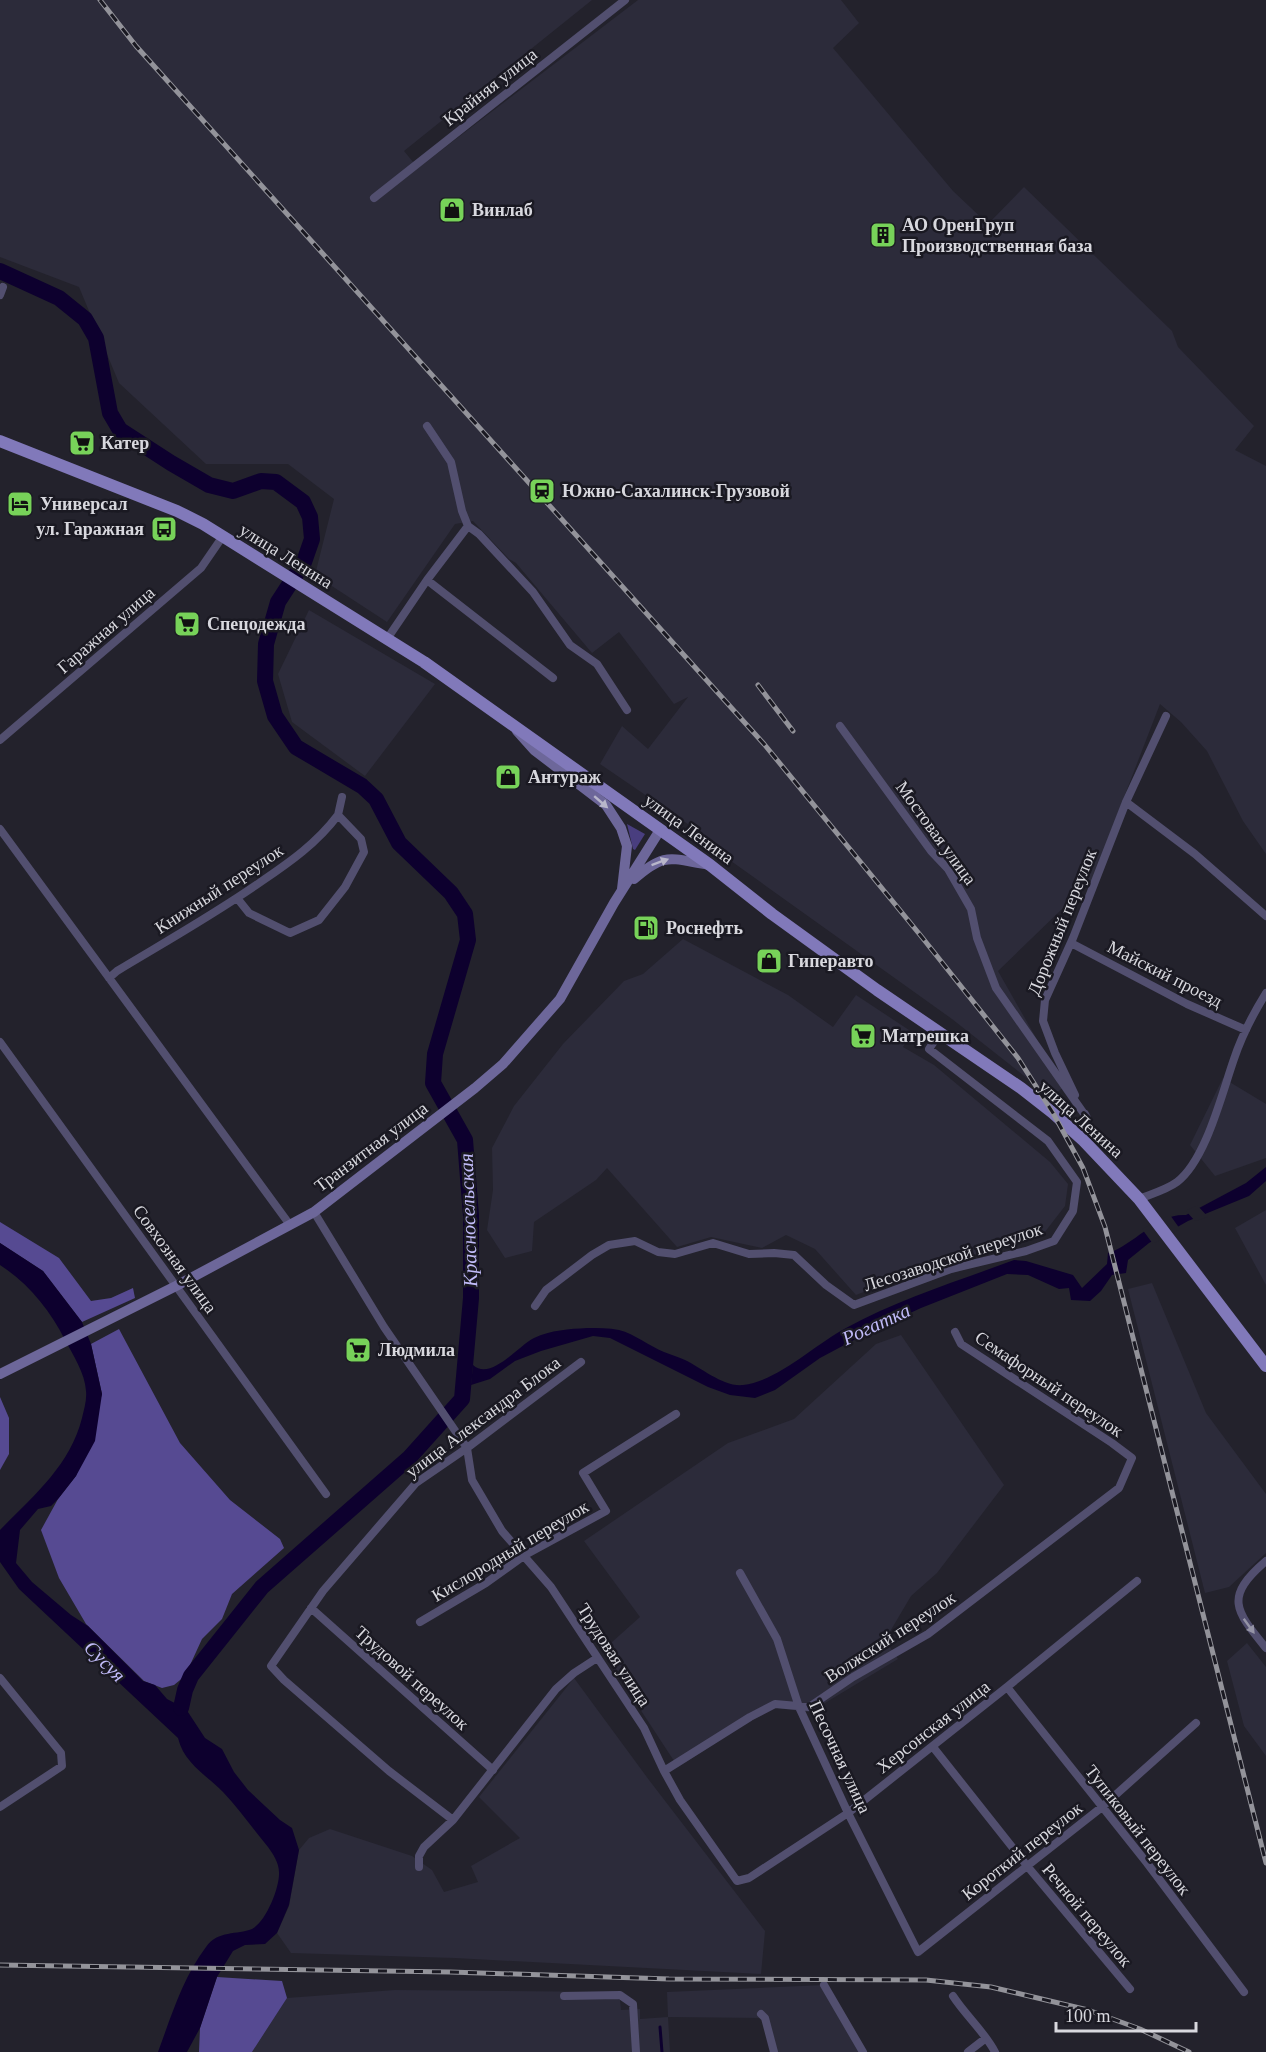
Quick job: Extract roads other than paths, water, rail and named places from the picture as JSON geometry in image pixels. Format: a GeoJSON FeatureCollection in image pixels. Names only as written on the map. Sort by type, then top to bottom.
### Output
{"type":"FeatureCollection","features":[{"type":"Feature","properties":{"kind":"main road","name":"улица Ленина"},"geometry":{"type":"LineString","coordinates":[[0,441],[177,512],[223,536],[270,568],[424,662],[710,865],[772,914],[939,1034],[1021,1088],[1084,1141],[1143,1204],[1266,1366]]}},
{"type":"Feature","properties":{"kind":"main road"},"geometry":{"type":"LineString","coordinates":[[509,723],[534,750],[606,805],[621,828],[627,846],[622,893]]}},
{"type":"Feature","properties":{"kind":"main road","name":"Транзитная улица"},"geometry":{"type":"LineString","coordinates":[[0,1374],[176,1286],[314,1212],[475,1088],[503,1064],[560,999],[660,830]]}},
{"type":"Feature","properties":{"kind":"main road"},"geometry":{"type":"LineString","coordinates":[[622,893],[635,878],[654,863],[668,858],[710,865]]}},
{"type":"Feature","properties":{"kind":"street","name":"Крайняя улица"},"geometry":{"type":"LineString","coordinates":[[374,198],[625,0]]}},
{"type":"Feature","properties":{"kind":"street"},"geometry":{"type":"LineString","coordinates":[[427,426],[451,462],[462,511],[468,526],[479,534],[533,592],[570,645],[597,663],[627,710]]}},
{"type":"Feature","properties":{"kind":"street"},"geometry":{"type":"LineString","coordinates":[[387,639],[427,580],[468,526]]}},
{"type":"Feature","properties":{"kind":"street","name":"Гаражная улица"},"geometry":{"type":"LineString","coordinates":[[0,740],[201,568],[223,536]]}},
{"type":"Feature","properties":{"kind":"street"},"geometry":{"type":"LineString","coordinates":[[427,580],[553,678]]}},
{"type":"Feature","properties":{"kind":"street","name":"Дорожный переулок"},"geometry":{"type":"LineString","coordinates":[[1087,1118],[1054,1053],[1043,1021],[1045,1000],[1071,943],[1126,802],[1166,716]]}},
{"type":"Feature","properties":{"kind":"street","name":"Мостовая улица"},"geometry":{"type":"LineString","coordinates":[[840,726],[931,851],[948,870],[971,909],[977,938],[996,988],[1087,1118]]}},
{"type":"Feature","properties":{"kind":"street"},"geometry":{"type":"LineString","coordinates":[[237,898],[249,914],[290,933],[319,920],[345,886],[364,852],[360,839],[338,815],[342,796]]}},
{"type":"Feature","properties":{"kind":"street"},"geometry":{"type":"LineString","coordinates":[[1126,802],[1196,854],[1266,916]]}},
{"type":"Feature","properties":{"kind":"street","name":"Книжный переулок"},"geometry":{"type":"LineString","coordinates":[[109,978],[237,898],[297,857],[328,828],[338,815]]}},
{"type":"Feature","properties":{"kind":"street"},"geometry":{"type":"LineString","coordinates":[[0,829],[290,1225]]}},
{"type":"Feature","properties":{"kind":"street","name":"Майский проезд"},"geometry":{"type":"LineString","coordinates":[[1071,943],[1187,1004],[1246,1030]]}},
{"type":"Feature","properties":{"kind":"street"},"geometry":{"type":"LineString","coordinates":[[1143,1204],[1176,1182],[1191,1167],[1218,1111],[1234,1058],[1251,1016],[1266,993]]}},
{"type":"Feature","properties":{"kind":"street","name":"Лесозаводской переулок"},"geometry":{"type":"LineString","coordinates":[[535,1306],[546,1290],[592,1255],[609,1245],[635,1241],[658,1252],[675,1254],[712,1243],[749,1254],[794,1255],[826,1286],[854,1305],[951,1269],[1026,1251],[1054,1241],[1073,1211],[1077,1182],[1048,1141],[929,1049],[939,1034]]}},
{"type":"Feature","properties":{"kind":"street","name":"Совхозная улица"},"geometry":{"type":"LineString","coordinates":[[0,1042],[326,1494]]}},
{"type":"Feature","properties":{"kind":"street"},"geometry":{"type":"LineString","coordinates":[[1084,1141],[1087,1118]]}},
{"type":"Feature","properties":{"kind":"street"},"geometry":{"type":"LineString","coordinates":[[314,1212],[384,1327],[467,1448]]}},
{"type":"Feature","properties":{"kind":"street","name":"Семафорный переулок"},"geometry":{"type":"LineString","coordinates":[[955,1332],[961,1344],[1112,1443],[1131,1458]]}},
{"type":"Feature","properties":{"kind":"street","name":"улица Александра Блока"},"geometry":{"type":"LineString","coordinates":[[453,1820],[389,1771],[284,1680],[271,1665],[323,1590],[416,1483],[467,1448],[581,1362]]}},
{"type":"Feature","properties":{"kind":"street","name":"Кислородный переулок"},"geometry":{"type":"LineString","coordinates":[[420,1622],[486,1583],[525,1555],[606,1511],[583,1473],[676,1414]]}},
{"type":"Feature","properties":{"kind":"street","name":"Трудовая улица"},"geometry":{"type":"LineString","coordinates":[[467,1448],[472,1480],[502,1531],[551,1587],[644,1728],[680,1800],[737,1881]]}},
{"type":"Feature","properties":{"kind":"street","name":"Волжский переулок"},"geometry":{"type":"LineString","coordinates":[[664,1771],[775,1704],[810,1707],[853,1677],[928,1634],[1119,1488],[1131,1458]]}},
{"type":"Feature","properties":{"kind":"street"},"geometry":{"type":"LineString","coordinates":[[1266,1561],[1241,1586],[1238,1601],[1240,1613],[1246,1624],[1266,1648]]}},
{"type":"Feature","properties":{"kind":"street","name":"Песочная улица"},"geometry":{"type":"LineString","coordinates":[[740,1573],[777,1639],[799,1707],[848,1813],[918,1952]]}},
{"type":"Feature","properties":{"kind":"street","name":"Херсонская улица"},"geometry":{"type":"LineString","coordinates":[[737,1881],[749,1878],[848,1813],[1137,1581]]}},
{"type":"Feature","properties":{"kind":"street","name":"Трудовой переулок"},"geometry":{"type":"LineString","coordinates":[[311,1608],[493,1770]]}},
{"type":"Feature","properties":{"kind":"street"},"geometry":{"type":"LineString","coordinates":[[419,1867],[419,1856],[424,1847],[453,1820],[556,1689],[574,1673],[597,1658]]}},
{"type":"Feature","properties":{"kind":"street"},"geometry":{"type":"LineString","coordinates":[[0,1678],[61,1753],[62,1766],[0,1807]]}},
{"type":"Feature","properties":{"kind":"street","name":"Тупиковый переулок"},"geometry":{"type":"LineString","coordinates":[[1007,1687],[1147,1863],[1244,1992]]}},
{"type":"Feature","properties":{"kind":"street","name":"Короткий переулок"},"geometry":{"type":"LineString","coordinates":[[918,1952],[1102,1807],[1196,1723]]}},
{"type":"Feature","properties":{"kind":"street","name":"Речной переулок"},"geometry":{"type":"LineString","coordinates":[[933,1747],[1028,1867],[1130,1989]]}},
{"type":"Feature","properties":{"kind":"street"},"geometry":{"type":"LineString","coordinates":[[824,1985],[863,2052]]}},
{"type":"Feature","properties":{"kind":"street"},"geometry":{"type":"LineString","coordinates":[[564,1996],[620,1995],[633,2004],[636,2052]]}},
{"type":"Feature","properties":{"kind":"street"},"geometry":{"type":"LineString","coordinates":[[953,1996],[978,2026],[995,2052]]}},
{"type":"Feature","properties":{"kind":"street"},"geometry":{"type":"LineString","coordinates":[[761,2014],[765,2018],[774,2052]]}},
{"type":"Feature","properties":{"kind":"street"},"geometry":{"type":"LineString","coordinates":[[968,2052],[986,2038]]}},
{"type":"Feature","properties":{"kind":"water","name":"Рогатка"},"geometry":{"type":"Polygon","coordinates":[[[1266,1167],[1266,1181],[1249,1196],[1188,1221],[1149,1243],[1128,1260],[1126,1273],[1112,1275],[1101,1291],[1090,1301],[1071,1300],[1069,1288],[1059,1289],[1028,1275],[1007,1274],[921,1308],[867,1333],[820,1358],[775,1390],[755,1398],[730,1395],[708,1387],[610,1338],[593,1336],[515,1361],[490,1379],[471,1385],[473,1365],[480,1369],[488,1369],[496,1366],[540,1335],[560,1330],[587,1328],[625,1332],[728,1383],[743,1385],[756,1382],[783,1370],[834,1335],[887,1308],[1014,1260],[1026,1261],[1073,1275],[1082,1288],[1107,1264],[1108,1253],[1118,1249],[1155,1224],[1175,1216],[1186,1215],[1246,1183],[1266,1167]]]}},
{"type":"Feature","properties":{"kind":"water","name":"Сусуя"},"geometry":{"type":"Polygon","coordinates":[[[0,1243],[43,1271],[82,1322],[91,1344],[102,1394],[95,1441],[76,1476],[58,1499],[51,1506],[38,1509],[20,1530],[16,1563],[32,1582],[71,1615],[88,1626],[143,1681],[155,1685],[167,1699],[186,1709],[205,1738],[222,1749],[234,1772],[248,1790],[292,1828],[299,1850],[289,1905],[277,1933],[265,1944],[245,1945],[233,1951],[217,1977],[200,2028],[187,2052],[158,2052],[184,1984],[211,1942],[222,1935],[252,1929],[262,1919],[271,1904],[277,1886],[278,1865],[268,1847],[235,1805],[190,1761],[178,1738],[19,1589],[0,1562],[0,1530],[49,1479],[69,1451],[82,1418],[86,1394],[81,1371],[52,1318],[29,1289],[0,1265],[0,1243]]]}},
{"type":"Feature","properties":{"kind":"waterway","name":"Красносельская"},"geometry":{"type":"LineString","coordinates":[[0,271],[59,298],[85,319],[96,338],[110,413],[120,430],[209,485],[233,491],[261,481],[276,482],[303,502],[310,517],[312,539],[304,562],[278,602],[266,644],[265,681],[275,716],[296,747],[362,786],[376,799],[399,843],[451,893],[465,914],[468,940],[435,1054],[433,1083],[465,1140],[471,1216],[471,1298],[462,1399],[409,1458],[262,1587],[191,1676],[181,1708]]}},
{"type":"Feature","properties":{"kind":"waterway"},"geometry":{"type":"LineString","coordinates":[[660,2027],[662,2052]]}},
{"type":"Feature","properties":{"kind":"railway"},"geometry":{"type":"LineString","coordinates":[[100,0],[136,46],[764,744],[1018,1058],[1053,1113],[1083,1168],[1105,1227],[1266,1863]]}},
{"type":"Feature","properties":{"kind":"railway"},"geometry":{"type":"LineString","coordinates":[[758,685],[793,731]]}},
{"type":"Feature","properties":{"kind":"railway"},"geometry":{"type":"LineString","coordinates":[[0,1965],[450,1972],[669,1979],[926,1980],[991,1987],[1088,2010],[1140,2029],[1189,2052]]}},
{"type":"Feature","properties":{"kind":"place","name":"Винлаб"},"geometry":{"type":"Point","coordinates":[452,210]}},
{"type":"Feature","properties":{"kind":"place","name":"АО ОренГруп Производственная база"},"geometry":{"type":"Point","coordinates":[883,235]}},
{"type":"Feature","properties":{"kind":"place","name":"Катер"},"geometry":{"type":"Point","coordinates":[82,443]}},
{"type":"Feature","properties":{"kind":"place","name":"Южно-Сахалинск-Грузовой"},"geometry":{"type":"Point","coordinates":[542,491]}},
{"type":"Feature","properties":{"kind":"place","name":"Универсал"},"geometry":{"type":"Point","coordinates":[20,504]}},
{"type":"Feature","properties":{"kind":"place","name":"ул. Гаражная"},"geometry":{"type":"Point","coordinates":[164,529]}},
{"type":"Feature","properties":{"kind":"place","name":"Спецодежда"},"geometry":{"type":"Point","coordinates":[187,624]}},
{"type":"Feature","properties":{"kind":"place","name":"Антураж"},"geometry":{"type":"Point","coordinates":[508,777]}},
{"type":"Feature","properties":{"kind":"place","name":"Роснефть"},"geometry":{"type":"Point","coordinates":[646,928]}},
{"type":"Feature","properties":{"kind":"place","name":"Гиперавто"},"geometry":{"type":"Point","coordinates":[769,961]}},
{"type":"Feature","properties":{"kind":"place","name":"Матрешка"},"geometry":{"type":"Point","coordinates":[863,1036]}},
{"type":"Feature","properties":{"kind":"place","name":"Людмила"},"geometry":{"type":"Point","coordinates":[358,1350]}}]}
